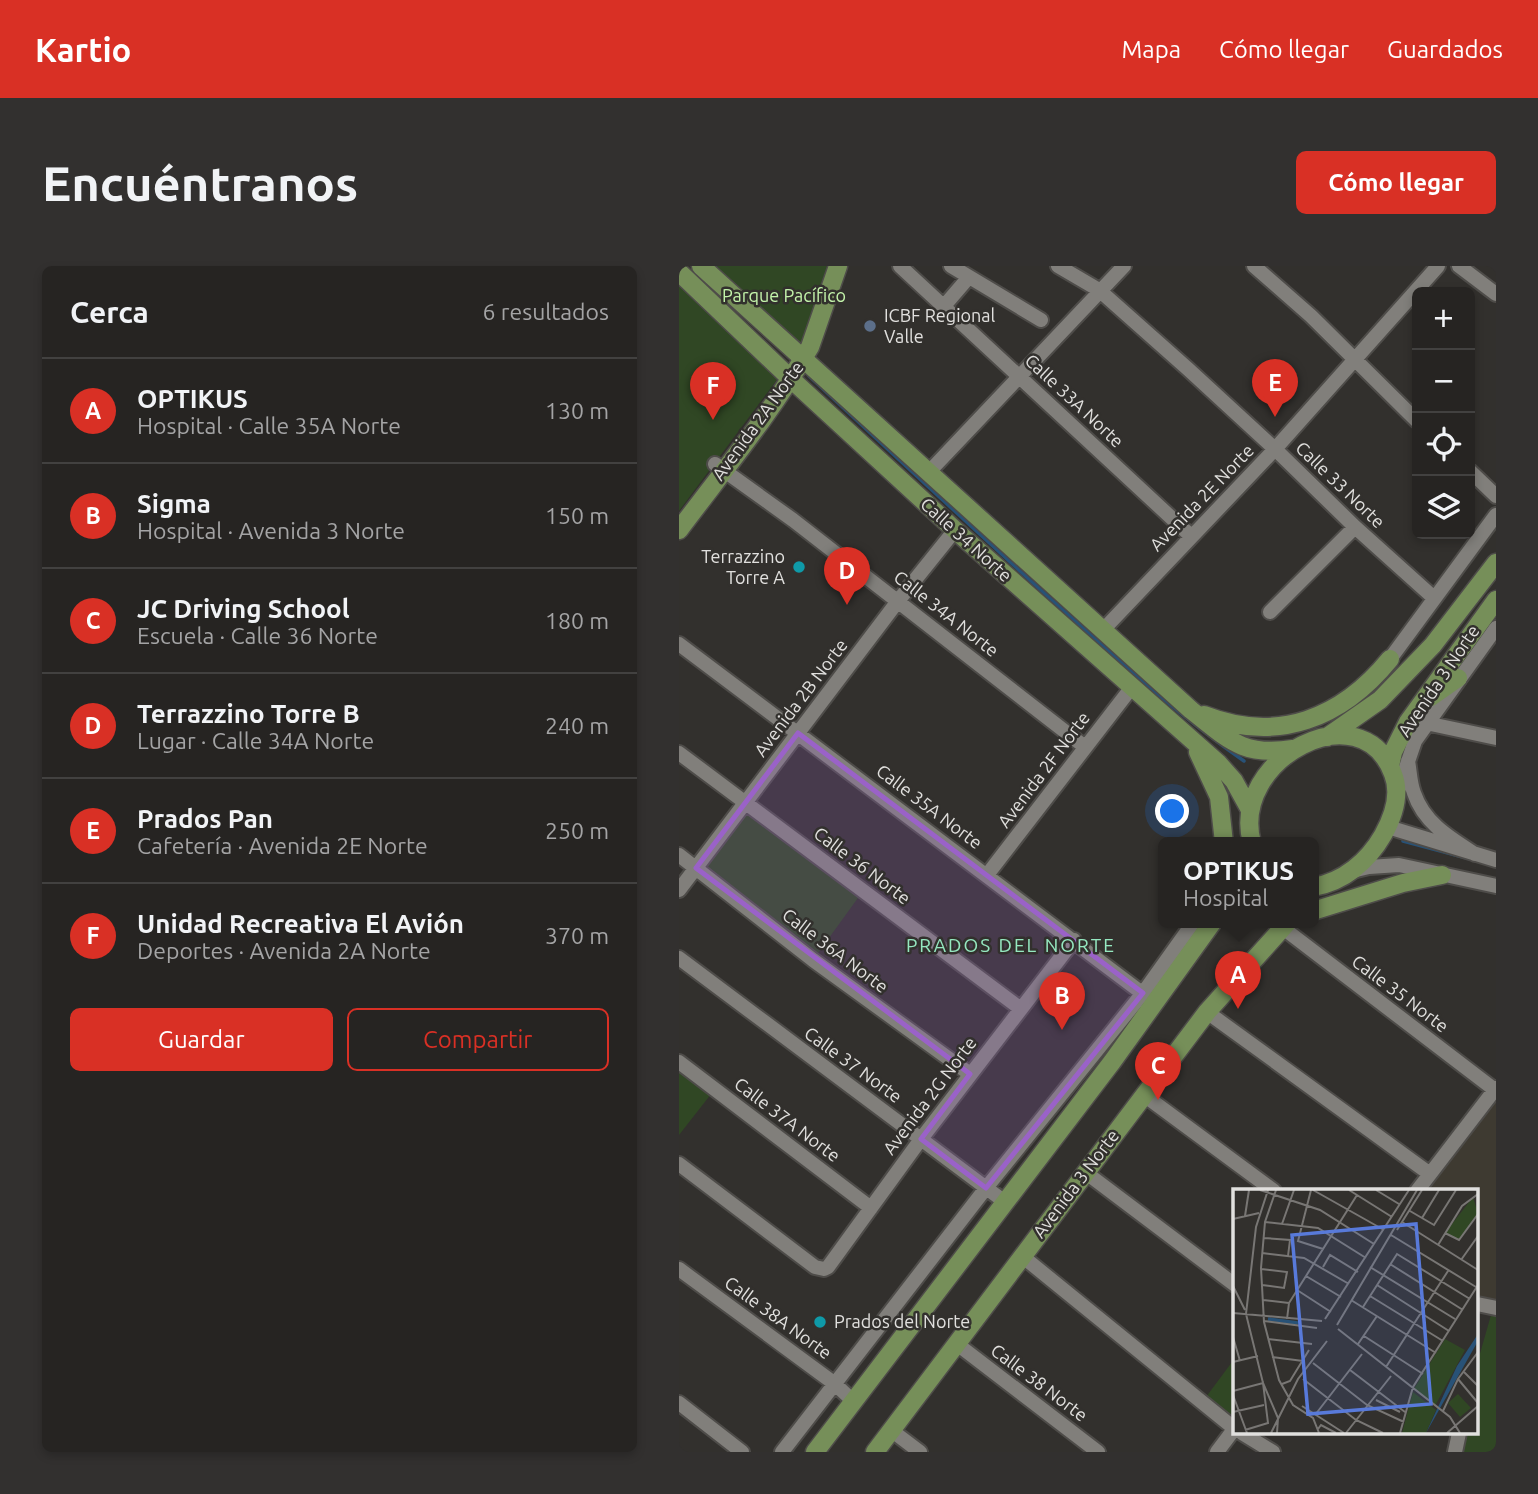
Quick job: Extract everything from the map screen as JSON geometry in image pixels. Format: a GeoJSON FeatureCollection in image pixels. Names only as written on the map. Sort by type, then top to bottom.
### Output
{"type":"FeatureCollection","features":[{"type":"Feature","properties":{"kind":"main road","name":"Calle 34 Norte"},"geometry":{"type":"LineString","coordinates":[[701,266],[1191,710],[1229,740],[1252,751],[1293,749]]}},
{"type":"Feature","properties":{"kind":"main road","name":"Avenida 2A Norte"},"geometry":{"type":"LineString","coordinates":[[679,530],[719,467],[800,354],[827,266]]}},
{"type":"Feature","properties":{"kind":"main road","name":"Avenida 2A Norte"},"geometry":{"type":"LineString","coordinates":[[800,354],[810,347],[838,266]]}},
{"type":"Feature","properties":{"kind":"main road","name":"Calle 34 Norte"},"geometry":{"type":"LineString","coordinates":[[679,272],[955,530],[1218,763],[1234,781],[1250,810]]}},
{"type":"Feature","properties":{"kind":"main road","name":"Avenida 2A Norte"},"geometry":{"type":"LineString","coordinates":[[679,511],[719,467]]}},
{"type":"Feature","properties":{"kind":"main road","name":"Avenida 3 Norte"},"geometry":{"type":"LineString","coordinates":[[1325,738],[1380,700],[1433,645],[1496,562]]}},
{"type":"Feature","properties":{"kind":"main road","name":"Avenida 3 Norte"},"geometry":{"type":"LineString","coordinates":[[1390,766],[1402,732],[1496,600]]}},
{"type":"Feature","properties":{"kind":"main road"},"geometry":{"type":"LineString","coordinates":[[1380,700],[1390,659]]}},
{"type":"Feature","properties":{"kind":"main road"},"geometry":{"type":"LineString","coordinates":[[1191,710],[1219,721],[1239,725],[1281,726],[1301,722],[1321,716],[1345,702],[1372,681],[1390,659]]}},
{"type":"Feature","properties":{"kind":"main road"},"geometry":{"type":"LineString","coordinates":[[1422,703],[1458,678]]}},
{"type":"Feature","properties":{"kind":"main road"},"geometry":{"type":"LineString","coordinates":[[1186,735],[1202,758],[1214,783],[1219,797],[1223,837]]}},
{"type":"Feature","properties":{"kind":"main road"},"geometry":{"type":"LineString","coordinates":[[1251,837],[1250,810],[1259,783],[1269,770],[1293,749],[1325,738],[1349,737],[1374,747],[1390,766],[1395,779],[1396,796],[1388,827],[1376,847],[1350,872],[1322,885]]}},
{"type":"Feature","properties":{"kind":"main road"},"geometry":{"type":"LineString","coordinates":[[1319,909],[1403,883],[1442,875]]}},
{"type":"Feature","properties":{"kind":"main road"},"geometry":{"type":"LineString","coordinates":[[815,1452],[1112,1062],[1149,997],[1208,928]]}},
{"type":"Feature","properties":{"kind":"main road","name":"Avenida 3 Norte"},"geometry":{"type":"LineString","coordinates":[[875,1452],[1207,1012],[1282,928]]}},
{"type":"Feature","properties":{"kind":"street","name":"Calle 33A Norte"},"geometry":{"type":"LineString","coordinates":[[900,266],[1191,536]]}},
{"type":"Feature","properties":{"kind":"street"},"geometry":{"type":"LineString","coordinates":[[951,266],[1041,320]]}},
{"type":"Feature","properties":{"kind":"street","name":"Calle 33 Norte"},"geometry":{"type":"LineString","coordinates":[[1058,266],[1100,290],[1434,598]]}},
{"type":"Feature","properties":{"kind":"street"},"geometry":{"type":"LineString","coordinates":[[928,473],[1124,266]]}},
{"type":"Feature","properties":{"kind":"street"},"geometry":{"type":"LineString","coordinates":[[1254,266],[1311,316],[1412,416]]}},
{"type":"Feature","properties":{"kind":"street","name":"Avenida 2E Norte"},"geometry":{"type":"LineString","coordinates":[[1103,630],[1275,449],[1438,266]]}},
{"type":"Feature","properties":{"kind":"street"},"geometry":{"type":"LineString","coordinates":[[1459,266],[1496,294]]}},
{"type":"Feature","properties":{"kind":"street"},"geometry":{"type":"LineString","coordinates":[[944,306],[969,277]]}},
{"type":"Feature","properties":{"kind":"street","name":"Calle 34A Norte"},"geometry":{"type":"LineString","coordinates":[[719,467],[793,520],[1085,747]]}},
{"type":"Feature","properties":{"kind":"street"},"geometry":{"type":"LineString","coordinates":[[1475,476],[1496,496]]}},
{"type":"Feature","properties":{"kind":"street"},"geometry":{"type":"LineString","coordinates":[[1390,659],[1496,515]]}},
{"type":"Feature","properties":{"kind":"street"},"geometry":{"type":"LineString","coordinates":[[1270,612],[1355,527]]}},
{"type":"Feature","properties":{"kind":"street","name":"Avenida 2B Norte"},"geometry":{"type":"LineString","coordinates":[[679,890],[955,530]]}},
{"type":"Feature","properties":{"kind":"street","name":"Avenida 3 Norte"},"geometry":{"type":"LineString","coordinates":[[1396,796],[1408,758],[1426,723],[1496,628]]}},
{"type":"Feature","properties":{"kind":"street","name":"Calle 35A Norte"},"geometry":{"type":"LineString","coordinates":[[679,644],[1149,997]]}},
{"type":"Feature","properties":{"kind":"street","name":"Avenida 2F Norte"},"geometry":{"type":"LineString","coordinates":[[987,875],[1132,687]]}},
{"type":"Feature","properties":{"kind":"street"},"geometry":{"type":"LineString","coordinates":[[1426,723],[1496,738]]}},
{"type":"Feature","properties":{"kind":"street","name":"Calle 36 Norte"},"geometry":{"type":"LineString","coordinates":[[679,753],[1021,1009]]}},
{"type":"Feature","properties":{"kind":"street"},"geometry":{"type":"LineString","coordinates":[[1408,758],[1414,793],[1425,814],[1441,832],[1475,854]]}},
{"type":"Feature","properties":{"kind":"street"},"geometry":{"type":"LineString","coordinates":[[1388,827],[1496,860]]}},
{"type":"Feature","properties":{"kind":"street","name":"Calle 36A Norte"},"geometry":{"type":"LineString","coordinates":[[679,855],[813,960],[970,1074]]}},
{"type":"Feature","properties":{"kind":"street"},"geometry":{"type":"LineString","coordinates":[[1350,872],[1369,867],[1399,865],[1496,887]]}},
{"type":"Feature","properties":{"kind":"street"},"geometry":{"type":"LineString","coordinates":[[782,1452],[986,1188],[1149,997],[1190,928]]}},
{"type":"Feature","properties":{"kind":"street","name":"Calle 35 Norte"},"geometry":{"type":"LineString","coordinates":[[1289,928],[1496,1089]]}},
{"type":"Feature","properties":{"kind":"street","name":"Avenida 2G Norte"},"geometry":{"type":"LineString","coordinates":[[679,1164],[815,1266],[824,1269],[970,1074],[1075,940]]}},
{"type":"Feature","properties":{"kind":"street","name":"Calle 37 Norte"},"geometry":{"type":"LineString","coordinates":[[679,958],[1005,1202]]}},
{"type":"Feature","properties":{"kind":"street"},"geometry":{"type":"LineString","coordinates":[[1207,1012],[1430,1174]]}},
{"type":"Feature","properties":{"kind":"street","name":"Calle 37A Norte"},"geometry":{"type":"LineString","coordinates":[[679,1062],[871,1208]]}},
{"type":"Feature","properties":{"kind":"street"},"geometry":{"type":"LineString","coordinates":[[1419,1189],[1496,1089]]}},
{"type":"Feature","properties":{"kind":"street"},"geometry":{"type":"LineString","coordinates":[[1143,1095],[1271,1189]]}},
{"type":"Feature","properties":{"kind":"street"},"geometry":{"type":"LineString","coordinates":[[1085,1172],[1233,1283]]}},
{"type":"Feature","properties":{"kind":"street"},"geometry":{"type":"LineString","coordinates":[[1022,1256],[1233,1427]]}},
{"type":"Feature","properties":{"kind":"street","name":"Calle 38A Norte"},"geometry":{"type":"LineString","coordinates":[[679,1269],[835,1384],[853,1401]]}},
{"type":"Feature","properties":{"kind":"street","name":"Calle 38 Norte"},"geometry":{"type":"LineString","coordinates":[[957,1345],[1098,1452]]}},
{"type":"Feature","properties":{"kind":"street"},"geometry":{"type":"LineString","coordinates":[[679,1403],[742,1452]]}},
{"type":"Feature","properties":{"kind":"street"},"geometry":{"type":"LineString","coordinates":[[891,1430],[920,1452]]}},
{"type":"Feature","properties":{"kind":"street"},"geometry":{"type":"LineString","coordinates":[[1217,1452],[1233,1432]]}},
{"type":"Feature","properties":{"kind":"street"},"geometry":{"type":"LineString","coordinates":[[1244,1434],[1273,1452]]}},
{"type":"Feature","properties":{"kind":"street"},"geometry":{"type":"LineString","coordinates":[[1455,1452],[1459,1434]]}},
{"type":"Feature","properties":{"kind":"highlighted area"},"geometry":{"type":"Polygon","coordinates":[[[798,733],[1143,993],[986,1188],[921,1139],[970,1074],[696,868],[798,733]]]}},
{"type":"Feature","properties":{"kind":"shaded area"},"geometry":{"type":"Polygon","coordinates":[[[1496,1090],[1496,1308],[1479,1304],[1479,1189],[1419,1189],[1496,1090]]]}},
{"type":"Feature","properties":{"kind":"green space","name":"Parque Pacífico"},"geometry":{"type":"Polygon","coordinates":[[[701,266],[827,266],[803,340],[796,351],[701,266]]]}},
{"type":"Feature","properties":{"kind":"green space"},"geometry":{"type":"Polygon","coordinates":[[[679,272],[779,377],[679,511],[679,272]]]}},
{"type":"Feature","properties":{"kind":"green space"},"geometry":{"type":"Polygon","coordinates":[[[746,804],[863,891],[813,960],[696,868],[746,804]]]}},
{"type":"Feature","properties":{"kind":"green space"},"geometry":{"type":"Polygon","coordinates":[[[679,1062],[715,1089],[679,1135],[679,1062]]]}},
{"type":"Feature","properties":{"kind":"green space"},"geometry":{"type":"Polygon","coordinates":[[[1493,1308],[1496,1308],[1496,1452],[1455,1452],[1459,1434],[1479,1434],[1479,1357],[1493,1308]]]}},
{"type":"Feature","properties":{"kind":"green space"},"geometry":{"type":"Polygon","coordinates":[[[1233,1361],[1233,1427],[1203,1401],[1233,1361]]]}},
{"type":"Feature","properties":{"kind":"waterway"},"geometry":{"type":"LineString","coordinates":[[809,376],[1122,663],[1169,704],[1244,761]]}},
{"type":"Feature","properties":{"kind":"waterway"},"geometry":{"type":"LineString","coordinates":[[1403,841],[1474,860]]}},
{"type":"Feature","properties":{"kind":"place","name":"ICBF Regional Valle"},"geometry":{"type":"Point","coordinates":[870,326]}},
{"type":"Feature","properties":{"kind":"place","name":"Prados Pan"},"geometry":{"type":"Point","coordinates":[1275,417]}},
{"type":"Feature","properties":{"kind":"place","name":"Unidad Recreativa El Avión"},"geometry":{"type":"Point","coordinates":[713,420]}},
{"type":"Feature","properties":{"kind":"place","name":"Terrazzino Torre A"},"geometry":{"type":"Point","coordinates":[799,567]}},
{"type":"Feature","properties":{"kind":"place","name":"Terrazzino Torre B"},"geometry":{"type":"Point","coordinates":[847,605]}},
{"type":"Feature","properties":{"kind":"place","name":"OPTIKUS"},"geometry":{"type":"Point","coordinates":[1238,1009]}},
{"type":"Feature","properties":{"kind":"place","name":"Sigma"},"geometry":{"type":"Point","coordinates":[1062,1030]}},
{"type":"Feature","properties":{"kind":"place","name":"JC Driving School"},"geometry":{"type":"Point","coordinates":[1158,1100]}},
{"type":"Feature","properties":{"kind":"place","name":"Prados del Norte"},"geometry":{"type":"Point","coordinates":[820,1322]}},
{"type":"Feature","properties":{"kind":"district","name":"PRADOS DEL NORTE"},"geometry":{"type":"Point","coordinates":[1011,945]}}]}
